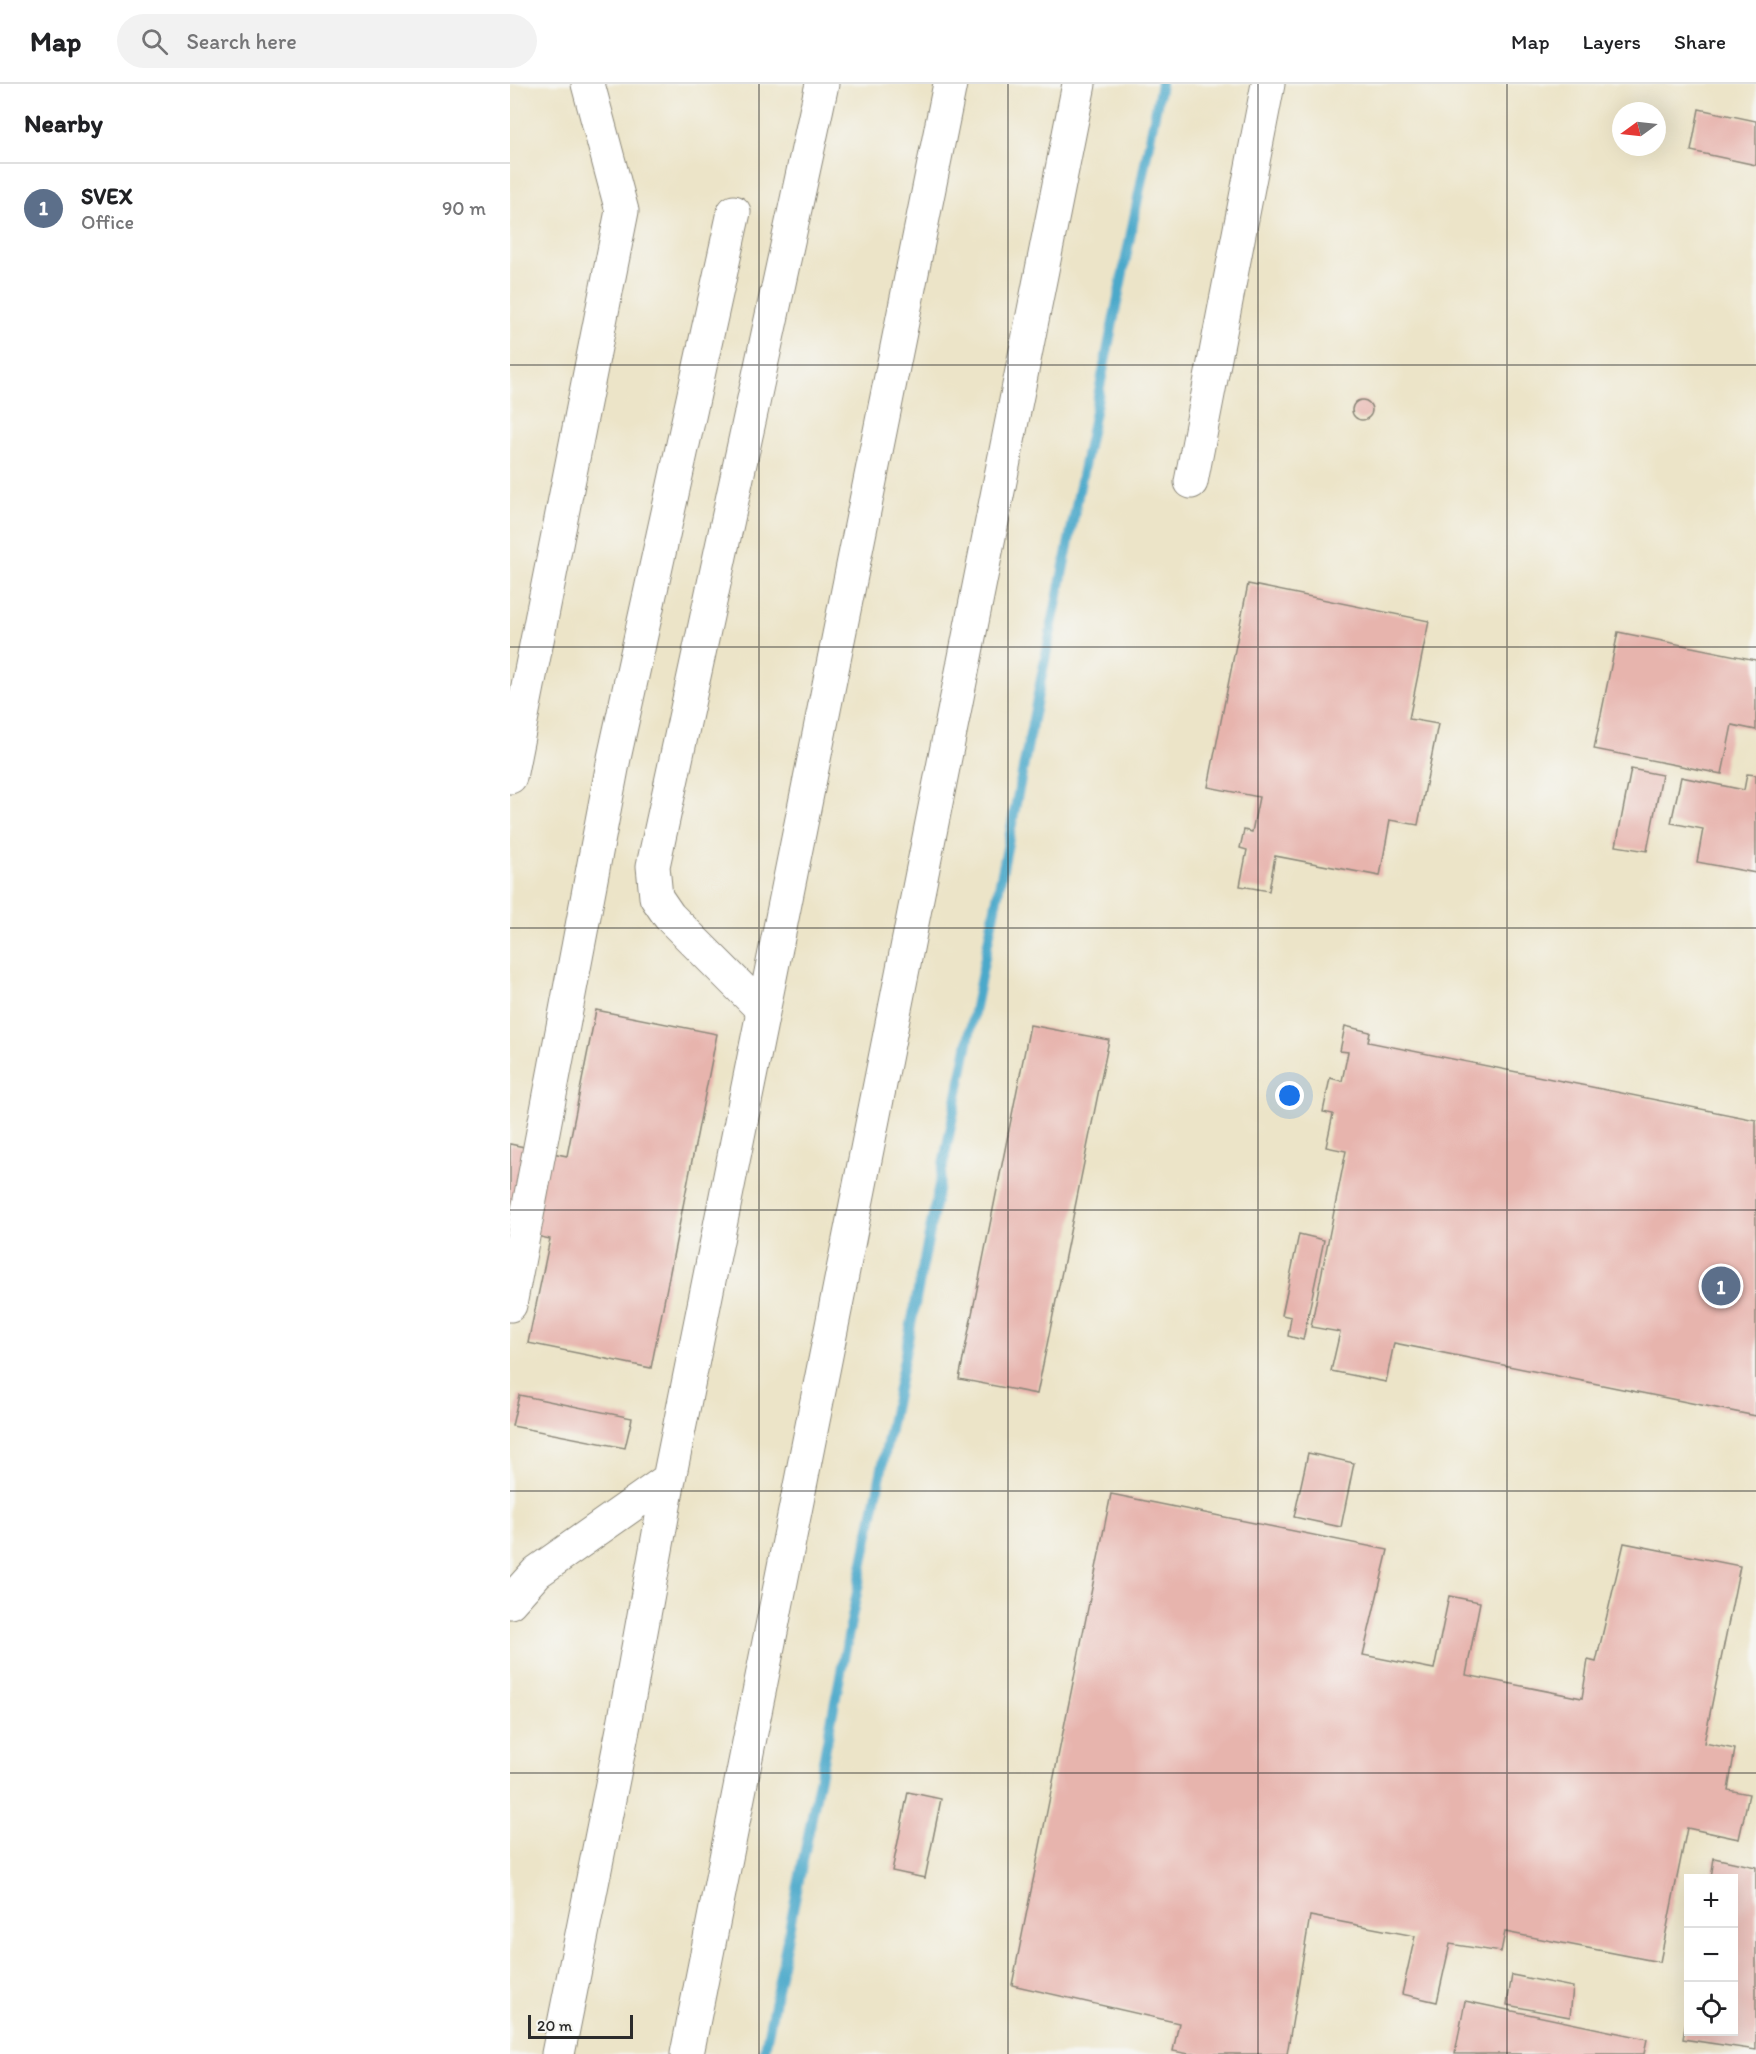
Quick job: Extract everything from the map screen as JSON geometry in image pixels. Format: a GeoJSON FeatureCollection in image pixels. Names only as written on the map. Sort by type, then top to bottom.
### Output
{"type":"FeatureCollection","features":[{"type":"Feature","properties":{"kind":"lane"},"geometry":{"type":"LineString","coordinates":[[510,777],[622,211],[588,84]]}},
{"type":"Feature","properties":{"kind":"lane"},"geometry":{"type":"LineString","coordinates":[[763,1010],[669,916],[656,897],[653,866],[822,84]]}},
{"type":"Feature","properties":{"kind":"lane"},"geometry":{"type":"LineString","coordinates":[[558,2054],[626,1712],[669,1479],[950,84]]}},
{"type":"Feature","properties":{"kind":"lane"},"geometry":{"type":"LineString","coordinates":[[687,2054],[1079,84]]}},
{"type":"Feature","properties":{"kind":"lane"},"geometry":{"type":"LineString","coordinates":[[1191,482],[1268,84]]}},
{"type":"Feature","properties":{"kind":"lane"},"geometry":{"type":"LineString","coordinates":[[510,1305],[614,758],[734,212]]}},
{"type":"Feature","properties":{"kind":"lane"},"geometry":{"type":"LineString","coordinates":[[510,1602],[537,1572],[669,1479]]}},
{"type":"Feature","properties":{"kind":"building"},"geometry":{"type":"Polygon","coordinates":[[[1699,109],[1756,121],[1756,165],[1691,151],[1699,109]]]}},
{"type":"Feature","properties":{"kind":"building"},"geometry":{"type":"Polygon","coordinates":[[[1358,400],[1366,400],[1372,406],[1372,414],[1366,420],[1358,420],[1352,414],[1352,406],[1358,400]]]}},
{"type":"Feature","properties":{"kind":"building"},"geometry":{"type":"Polygon","coordinates":[[[1248,584],[1429,621],[1409,719],[1438,724],[1418,825],[1390,820],[1380,876],[1275,856],[1269,891],[1240,886],[1247,850],[1240,848],[1244,830],[1252,832],[1259,797],[1208,787],[1248,584]]]}},
{"type":"Feature","properties":{"kind":"building"},"geometry":{"type":"Polygon","coordinates":[[[1618,632],[1756,660],[1756,730],[1732,725],[1722,774],[1594,749],[1618,632]]]}},
{"type":"Feature","properties":{"kind":"building"},"geometry":{"type":"Polygon","coordinates":[[[1631,769],[1662,775],[1647,851],[1616,846],[1631,769]]]}},
{"type":"Feature","properties":{"kind":"building"},"geometry":{"type":"Polygon","coordinates":[[[1747,774],[1756,775],[1756,873],[1697,862],[1703,829],[1671,823],[1681,777],[1744,790],[1747,774]]]}},
{"type":"Feature","properties":{"kind":"building"},"geometry":{"type":"Polygon","coordinates":[[[596,1010],[717,1034],[651,1368],[528,1343],[550,1239],[510,1230],[510,1144],[567,1156],[596,1010]]]}},
{"type":"Feature","properties":{"kind":"building"},"geometry":{"type":"Polygon","coordinates":[[[1030,1025],[1109,1040],[1037,1394],[959,1379],[1030,1025]]]}},
{"type":"Feature","properties":{"kind":"building"},"geometry":{"type":"Polygon","coordinates":[[[1345,1026],[1370,1032],[1368,1042],[1756,1120],[1756,1416],[1394,1343],[1386,1382],[1331,1371],[1340,1332],[1311,1327],[1346,1151],[1326,1147],[1333,1114],[1323,1112],[1330,1078],[1342,1081],[1348,1052],[1340,1051],[1345,1026]]]}},
{"type":"Feature","properties":{"kind":"building"},"geometry":{"type":"Polygon","coordinates":[[[1299,1234],[1324,1240],[1303,1340],[1288,1336],[1291,1317],[1282,1315],[1299,1234]]]}},
{"type":"Feature","properties":{"kind":"building"},"geometry":{"type":"Polygon","coordinates":[[[519,1395],[632,1418],[625,1448],[512,1426],[519,1395]]]}},
{"type":"Feature","properties":{"kind":"building"},"geometry":{"type":"Polygon","coordinates":[[[1308,1453],[1354,1463],[1341,1527],[1294,1517],[1308,1453]]]}},
{"type":"Feature","properties":{"kind":"building"},"geometry":{"type":"Polygon","coordinates":[[[1111,1494],[1388,1550],[1363,1655],[1434,1669],[1449,1596],[1480,1602],[1466,1675],[1582,1698],[1588,1660],[1596,1662],[1624,1543],[1740,1566],[1704,1743],[1735,1749],[1728,1790],[1749,1794],[1739,1839],[1687,1828],[1660,1962],[1505,1932],[1501,1952],[1450,1944],[1437,2002],[1402,1994],[1415,1936],[1310,1916],[1287,2054],[1189,2054],[1173,2051],[1179,2023],[1012,1985],[1111,1494]]]}},
{"type":"Feature","properties":{"kind":"building"},"geometry":{"type":"Polygon","coordinates":[[[908,1792],[941,1799],[925,1878],[892,1871],[908,1792]]]}},
{"type":"Feature","properties":{"kind":"building"},"geometry":{"type":"Polygon","coordinates":[[[1714,1858],[1756,1867],[1756,2050],[1683,2039],[1684,2033],[1684,2036],[1738,2036],[1738,1874],[1712,1874],[1714,1858]]]}},
{"type":"Feature","properties":{"kind":"building"},"geometry":{"type":"Polygon","coordinates":[[[1512,1975],[1573,1987],[1570,2017],[1507,2005],[1512,1975]]]}},
{"type":"Feature","properties":{"kind":"building"},"geometry":{"type":"Polygon","coordinates":[[[1465,2001],[1647,2039],[1644,2054],[1455,2054],[1465,2001]]]}},
{"type":"Feature","properties":{"kind":"waterway"},"geometry":{"type":"LineString","coordinates":[[764,2054],[1161,84]]}},
{"type":"Feature","properties":{"kind":"place","name":"SVEX"},"geometry":{"type":"Point","coordinates":[1721,1286]}}]}
